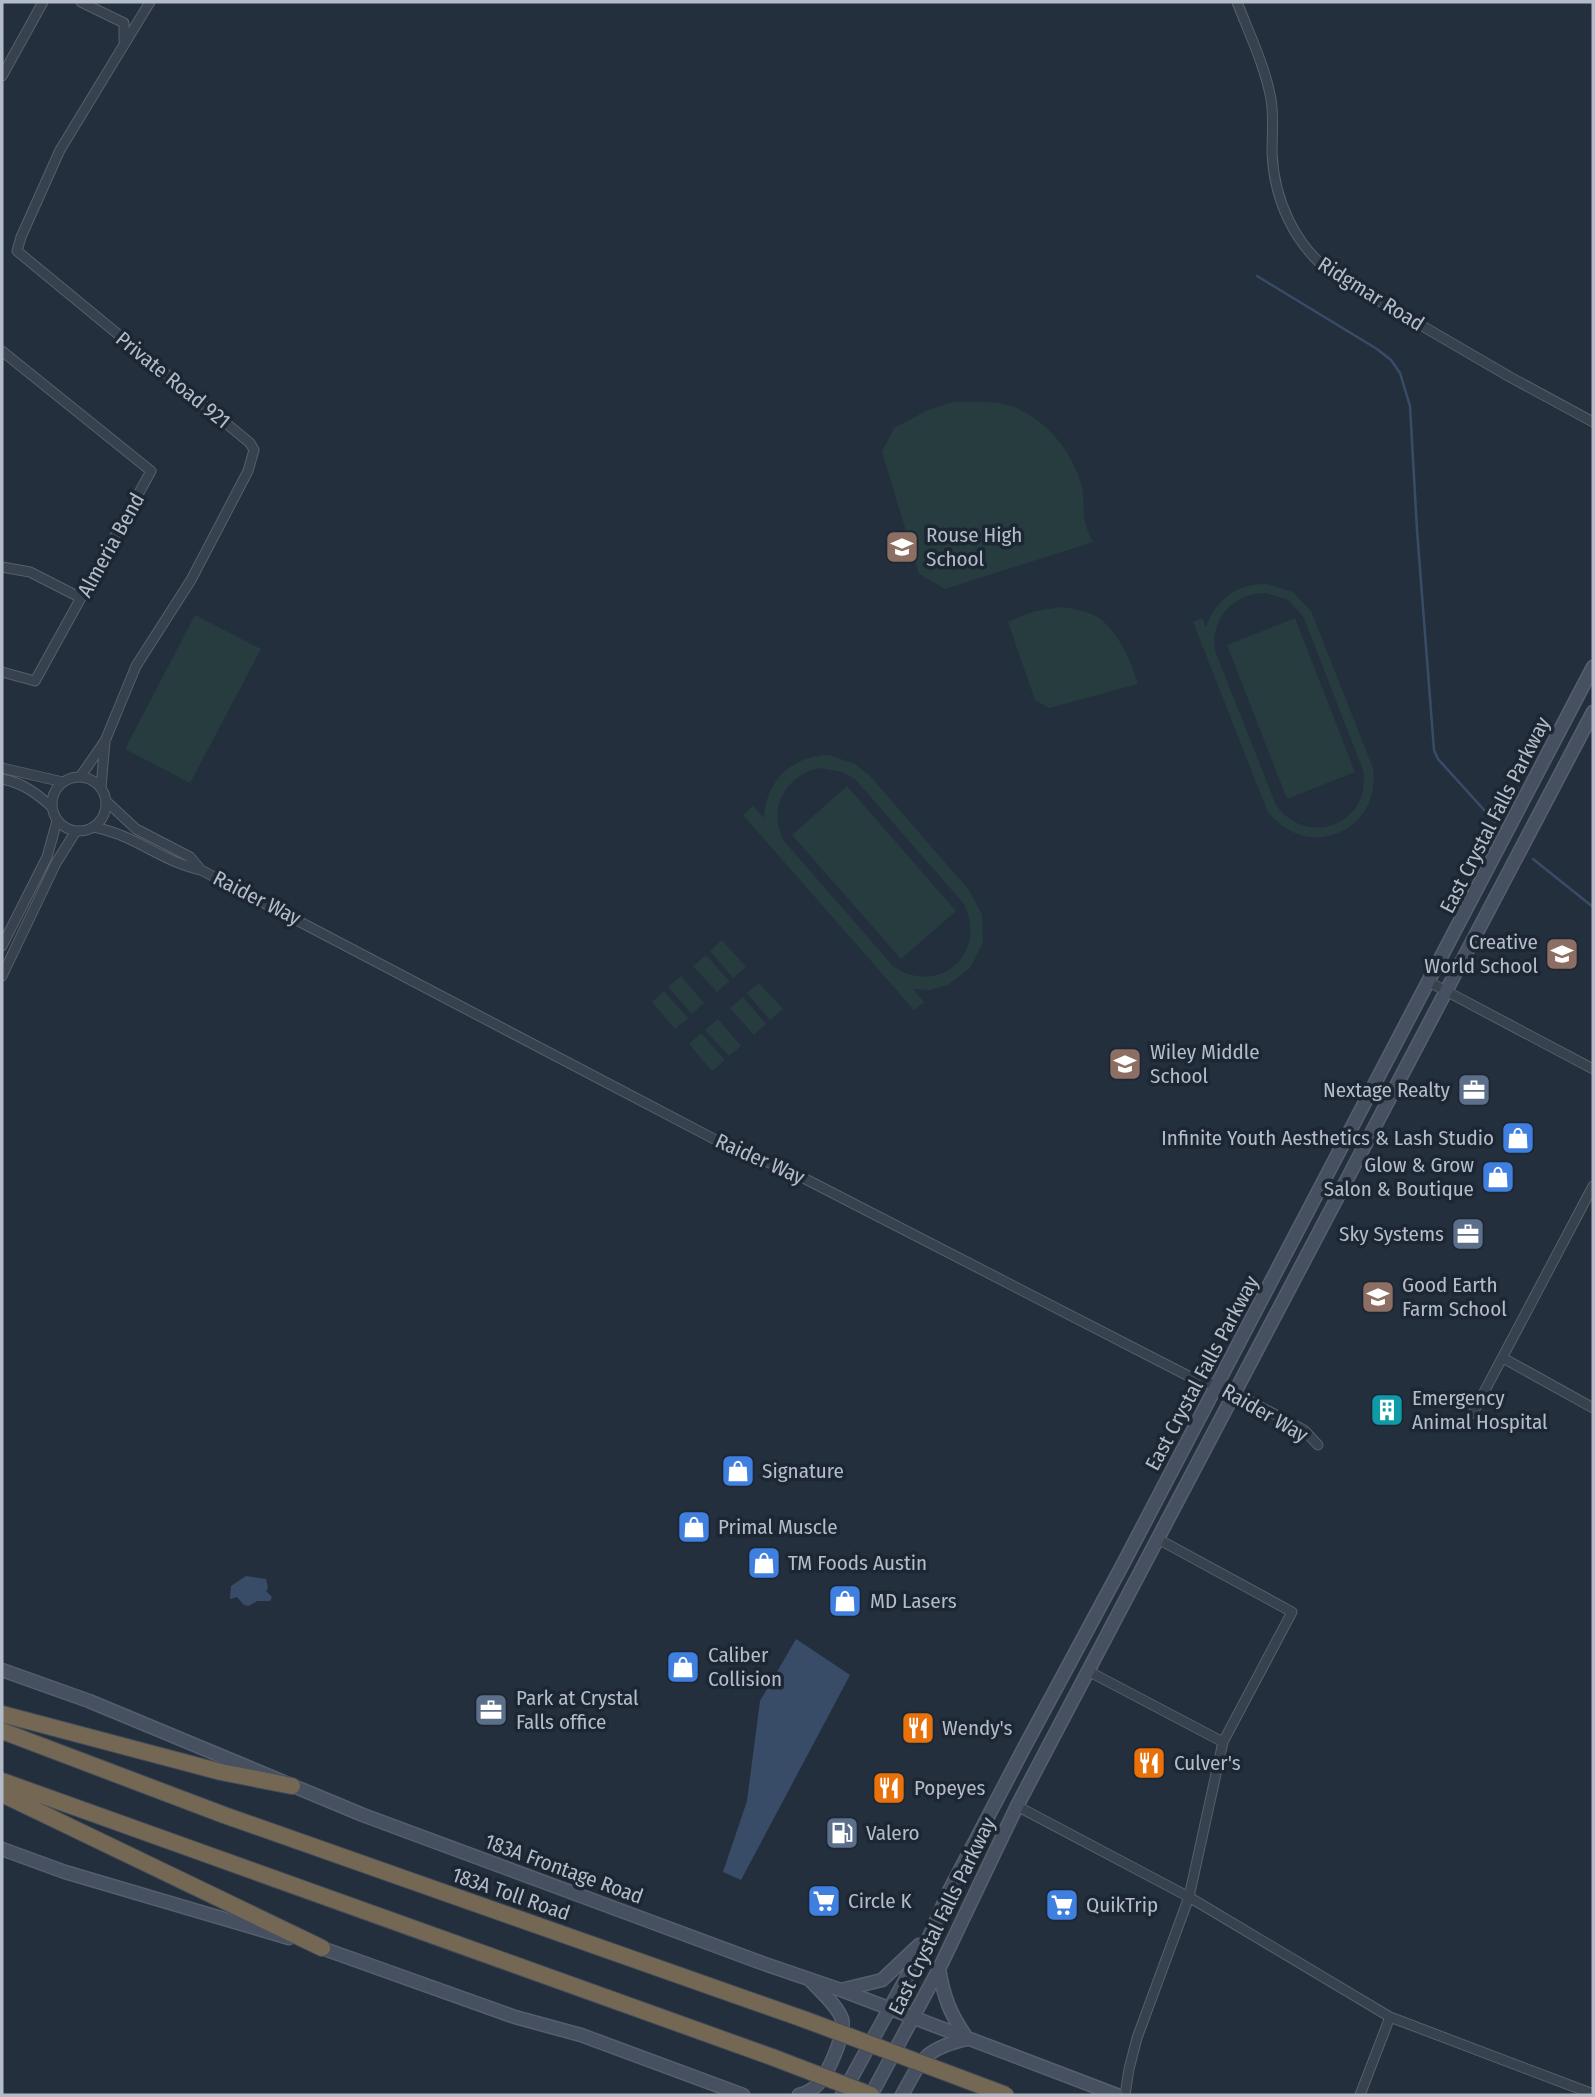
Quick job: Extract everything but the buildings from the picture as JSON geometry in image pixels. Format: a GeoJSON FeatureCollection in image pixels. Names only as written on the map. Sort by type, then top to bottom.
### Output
{"type":"FeatureCollection","features":[{"type":"Feature","properties":{"kind":"highway"},"geometry":{"type":"LineString","coordinates":[[2,1714],[221,1772],[292,1786]]}},
{"type":"Feature","properties":{"kind":"highway","name":"183A Toll Road"},"geometry":{"type":"LineString","coordinates":[[2,1731],[224,1815],[806,2020],[1006,2095]]}},
{"type":"Feature","properties":{"kind":"highway"},"geometry":{"type":"LineString","coordinates":[[2,1780],[871,2095]]}},
{"type":"Feature","properties":{"kind":"highway"},"geometry":{"type":"LineString","coordinates":[[2,1794],[322,1948]]}},
{"type":"Feature","properties":{"kind":"main road","name":"East Crystal Falls Parkway"},"geometry":{"type":"LineString","coordinates":[[842,2095],[929,1935],[949,1891],[1593,667]]}},
{"type":"Feature","properties":{"kind":"main road","name":"East Crystal Falls Parkway"},"geometry":{"type":"LineString","coordinates":[[871,2095],[939,1969],[1017,1806],[1593,712]]}},
{"type":"Feature","properties":{"kind":"main road"},"geometry":{"type":"LineString","coordinates":[[1534,781],[1554,787]]}},
{"type":"Feature","properties":{"kind":"main road"},"geometry":{"type":"LineString","coordinates":[[1326,1178],[1344,1187]]}},
{"type":"Feature","properties":{"kind":"main road"},"geometry":{"type":"LineString","coordinates":[[1141,1530],[1158,1539]]}},
{"type":"Feature","properties":{"kind":"main road"},"geometry":{"type":"LineString","coordinates":[[1070,1662],[1088,1671]]}},
{"type":"Feature","properties":{"kind":"main road","name":"183A Frontage Road"},"geometry":{"type":"LineString","coordinates":[[2,1670],[89,1701],[292,1786],[501,1867],[841,1990],[1117,2095]]}},
{"type":"Feature","properties":{"kind":"main road"},"geometry":{"type":"LineString","coordinates":[[2,1849],[65,1872],[322,1948],[515,2017],[581,2035],[743,2095]]}},
{"type":"Feature","properties":{"kind":"main road"},"geometry":{"type":"LineString","coordinates":[[841,1990],[882,1980],[929,1935]]}},
{"type":"Feature","properties":{"kind":"main road"},"geometry":{"type":"LineString","coordinates":[[902,2095],[922,2059],[942,2045],[967,2039],[952,2018],[944,1997],[939,1969]]}},
{"type":"Feature","properties":{"kind":"main road"},"geometry":{"type":"LineString","coordinates":[[799,2095],[806,2094],[819,2084],[844,2028],[841,2015],[809,1979]]}},
{"type":"Feature","properties":{"kind":"street"},"geometry":{"type":"LineString","coordinates":[[2,76],[43,2]]}},
{"type":"Feature","properties":{"kind":"street"},"geometry":{"type":"LineString","coordinates":[[81,2],[124,23],[125,46]]}},
{"type":"Feature","properties":{"kind":"street","name":"Private Road 921"},"geometry":{"type":"LineString","coordinates":[[80,777],[105,741],[136,666],[191,580],[248,471],[254,450],[250,443],[16,251],[60,150],[150,2]]}},
{"type":"Feature","properties":{"kind":"street","name":"Ridgmar Road"},"geometry":{"type":"LineString","coordinates":[[1237,2],[1268,86],[1273,120],[1272,153],[1278,186],[1290,225],[1308,253],[1345,281],[1593,422]]}},
{"type":"Feature","properties":{"kind":"street","name":"Almeria Bend"},"geometry":{"type":"LineString","coordinates":[[2,351],[151,471],[36,681],[2,672]]}},
{"type":"Feature","properties":{"kind":"street"},"geometry":{"type":"LineString","coordinates":[[2,567],[30,572],[81,598]]}},
{"type":"Feature","properties":{"kind":"street","name":"Private Road 921"},"geometry":{"type":"LineString","coordinates":[[101,788],[105,741]]}},
{"type":"Feature","properties":{"kind":"street"},"geometry":{"type":"LineString","coordinates":[[2,768],[63,782],[80,777],[101,788],[106,801],[104,814],[93,827],[76,831],[57,821]]}},
{"type":"Feature","properties":{"kind":"street"},"geometry":{"type":"LineString","coordinates":[[2,779],[19,782],[52,807]]}},
{"type":"Feature","properties":{"kind":"street"},"geometry":{"type":"LineString","coordinates":[[2,946],[47,857],[57,821],[52,807],[53,798],[63,782]]}},
{"type":"Feature","properties":{"kind":"street","name":"Raider Way"},"geometry":{"type":"LineString","coordinates":[[106,801],[136,829],[190,857],[201,870]]}},
{"type":"Feature","properties":{"kind":"street","name":"Raider Way"},"geometry":{"type":"LineString","coordinates":[[93,827],[127,836],[184,866],[201,870],[724,1144],[786,1169],[1202,1383],[1218,1384],[1304,1430],[1318,1445]]}},
{"type":"Feature","properties":{"kind":"street"},"geometry":{"type":"LineString","coordinates":[[2,976],[56,863],[76,831]]}},
{"type":"Feature","properties":{"kind":"street"},"geometry":{"type":"LineString","coordinates":[[1429,982],[1593,1069]]}},
{"type":"Feature","properties":{"kind":"street"},"geometry":{"type":"LineString","coordinates":[[1473,1413],[1593,1186]]}},
{"type":"Feature","properties":{"kind":"street"},"geometry":{"type":"LineString","coordinates":[[1503,1358],[1593,1408]]}},
{"type":"Feature","properties":{"kind":"street"},"geometry":{"type":"LineString","coordinates":[[1125,2095],[1138,2038],[1189,1897],[1223,1742],[1292,1612],[1158,1539]]}},
{"type":"Feature","properties":{"kind":"street"},"geometry":{"type":"LineString","coordinates":[[1088,1671],[1223,1742]]}},
{"type":"Feature","properties":{"kind":"street"},"geometry":{"type":"LineString","coordinates":[[1017,1806],[1189,1897],[1390,2017],[1592,2094]]}},
{"type":"Feature","properties":{"kind":"street"},"geometry":{"type":"LineString","coordinates":[[1360,2095],[1390,2017]]}},
{"type":"Feature","properties":{"kind":"green space"},"geometry":{"type":"Polygon","coordinates":[[[952,402],[1004,404],[1023,411],[1046,427],[1064,448],[1077,472],[1086,524],[1093,542],[945,589],[919,574],[882,452],[894,428],[926,411],[952,402]]]}},
{"type":"Feature","properties":{"kind":"green space"},"geometry":{"type":"Polygon","coordinates":[[[1256,584],[1267,584],[1293,592],[1311,611],[1373,768],[1373,791],[1366,809],[1353,824],[1338,833],[1320,837],[1301,835],[1283,826],[1267,810],[1193,622],[1202,618],[1206,627],[1222,601],[1237,590],[1256,584]],[[1266,593],[1244,597],[1234,603],[1216,628],[1215,651],[1276,805],[1289,818],[1304,826],[1320,828],[1348,816],[1358,804],[1363,789],[1363,770],[1303,616],[1288,600],[1266,593]]]}},
{"type":"Feature","properties":{"kind":"green space"},"geometry":{"type":"Polygon","coordinates":[[[1062,607],[1090,614],[1106,624],[1123,648],[1138,684],[1049,708],[1035,700],[1008,622],[1035,611],[1062,607]]]}},
{"type":"Feature","properties":{"kind":"green space"},"geometry":{"type":"Polygon","coordinates":[[[195,615],[261,649],[190,783],[125,749],[195,615]]]}},
{"type":"Feature","properties":{"kind":"green space"},"geometry":{"type":"Polygon","coordinates":[[[1295,618],[1355,772],[1287,799],[1227,645],[1295,618]]]}},
{"type":"Feature","properties":{"kind":"green space"},"geometry":{"type":"Polygon","coordinates":[[[829,755],[855,764],[870,776],[969,890],[982,915],[983,943],[970,968],[948,985],[929,990],[913,989],[924,1002],[914,1010],[743,815],[753,806],[764,818],[775,782],[792,766],[815,756],[829,755]],[[820,768],[797,778],[789,786],[782,795],[778,817],[784,841],[893,966],[910,975],[927,977],[942,973],[955,965],[964,954],[970,939],[970,922],[964,904],[855,779],[842,772],[820,768]]]}},
{"type":"Feature","properties":{"kind":"green space"},"geometry":{"type":"Polygon","coordinates":[[[847,786],[956,911],[901,959],[792,835],[847,786]]]}},
{"type":"Feature","properties":{"kind":"green space"},"geometry":{"type":"Polygon","coordinates":[[[722,940],[746,967],[733,978],[710,951],[722,940]]]}},
{"type":"Feature","properties":{"kind":"green space"},"geometry":{"type":"Polygon","coordinates":[[[706,955],[729,981],[717,992],[693,966],[706,955]]]}},
{"type":"Feature","properties":{"kind":"green space"},"geometry":{"type":"Polygon","coordinates":[[[681,976],[704,1003],[692,1014],[668,987],[681,976]]]}},
{"type":"Feature","properties":{"kind":"green space"},"geometry":{"type":"Polygon","coordinates":[[[759,983],[783,1009],[770,1020],[747,993],[759,983]]]}},
{"type":"Feature","properties":{"kind":"green space"},"geometry":{"type":"Polygon","coordinates":[[[664,991],[688,1018],[675,1029],[652,1002],[664,991]]]}},
{"type":"Feature","properties":{"kind":"green space"},"geometry":{"type":"Polygon","coordinates":[[[743,997],[766,1024],[754,1035],[730,1008],[743,997]]]}},
{"type":"Feature","properties":{"kind":"green space"},"geometry":{"type":"Polygon","coordinates":[[[718,1019],[741,1046],[729,1056],[705,1030],[718,1019]]]}},
{"type":"Feature","properties":{"kind":"green space"},"geometry":{"type":"Polygon","coordinates":[[[701,1033],[725,1060],[712,1071],[689,1044],[701,1033]]]}},
{"type":"Feature","properties":{"kind":"water"},"geometry":{"type":"Polygon","coordinates":[[[246,1576],[266,1579],[266,1591],[272,1597],[270,1601],[257,1601],[249,1606],[244,1605],[237,1597],[230,1599],[231,1586],[246,1576]]]}},
{"type":"Feature","properties":{"kind":"water"},"geometry":{"type":"Polygon","coordinates":[[[796,1639],[850,1675],[741,1880],[723,1872],[747,1801],[760,1701],[796,1639]]]}},
{"type":"Feature","properties":{"kind":"waterway"},"geometry":{"type":"LineString","coordinates":[[1257,276],[1377,349],[1391,360],[1400,373],[1410,406],[1434,750],[1438,759],[1495,822]]}},
{"type":"Feature","properties":{"kind":"waterway"},"geometry":{"type":"LineString","coordinates":[[1533,859],[1593,907]]}},
{"type":"Feature","properties":{"kind":"place","name":"Rouse High School"},"geometry":{"type":"Point","coordinates":[902,547]}},
{"type":"Feature","properties":{"kind":"place","name":"Creative World School"},"geometry":{"type":"Point","coordinates":[1562,954]}},
{"type":"Feature","properties":{"kind":"place","name":"Wiley Middle School"},"geometry":{"type":"Point","coordinates":[1125,1064]}},
{"type":"Feature","properties":{"kind":"place","name":"Nextage Realty"},"geometry":{"type":"Point","coordinates":[1474,1090]}},
{"type":"Feature","properties":{"kind":"place","name":"Infinite Youth Aesthetics & Lash Studio"},"geometry":{"type":"Point","coordinates":[1518,1138]}},
{"type":"Feature","properties":{"kind":"place","name":"Glow & Grow Salon & Boutique"},"geometry":{"type":"Point","coordinates":[1498,1177]}},
{"type":"Feature","properties":{"kind":"place","name":"Sky Systems"},"geometry":{"type":"Point","coordinates":[1468,1234]}},
{"type":"Feature","properties":{"kind":"place","name":"Good Earth Farm School"},"geometry":{"type":"Point","coordinates":[1378,1297]}},
{"type":"Feature","properties":{"kind":"place","name":"Emergency Animal Hospital"},"geometry":{"type":"Point","coordinates":[1387,1410]}},
{"type":"Feature","properties":{"kind":"place","name":"Signature"},"geometry":{"type":"Point","coordinates":[738,1471]}},
{"type":"Feature","properties":{"kind":"place","name":"Primal Muscle"},"geometry":{"type":"Point","coordinates":[694,1527]}},
{"type":"Feature","properties":{"kind":"place","name":"TM Foods Austin"},"geometry":{"type":"Point","coordinates":[764,1563]}},
{"type":"Feature","properties":{"kind":"place","name":"MD Lasers"},"geometry":{"type":"Point","coordinates":[845,1601]}},
{"type":"Feature","properties":{"kind":"place","name":"Caliber Collision"},"geometry":{"type":"Point","coordinates":[683,1667]}},
{"type":"Feature","properties":{"kind":"place","name":"Park at Crystal Falls office"},"geometry":{"type":"Point","coordinates":[491,1710]}},
{"type":"Feature","properties":{"kind":"place","name":"Wendy's"},"geometry":{"type":"Point","coordinates":[918,1728]}},
{"type":"Feature","properties":{"kind":"place","name":"Culver's"},"geometry":{"type":"Point","coordinates":[1149,1763]}},
{"type":"Feature","properties":{"kind":"place","name":"Popeyes"},"geometry":{"type":"Point","coordinates":[889,1788]}},
{"type":"Feature","properties":{"kind":"place","name":"Valero"},"geometry":{"type":"Point","coordinates":[842,1833]}},
{"type":"Feature","properties":{"kind":"place","name":"Circle K"},"geometry":{"type":"Point","coordinates":[824,1901]}},
{"type":"Feature","properties":{"kind":"place","name":"QuikTrip"},"geometry":{"type":"Point","coordinates":[1062,1905]}}]}
